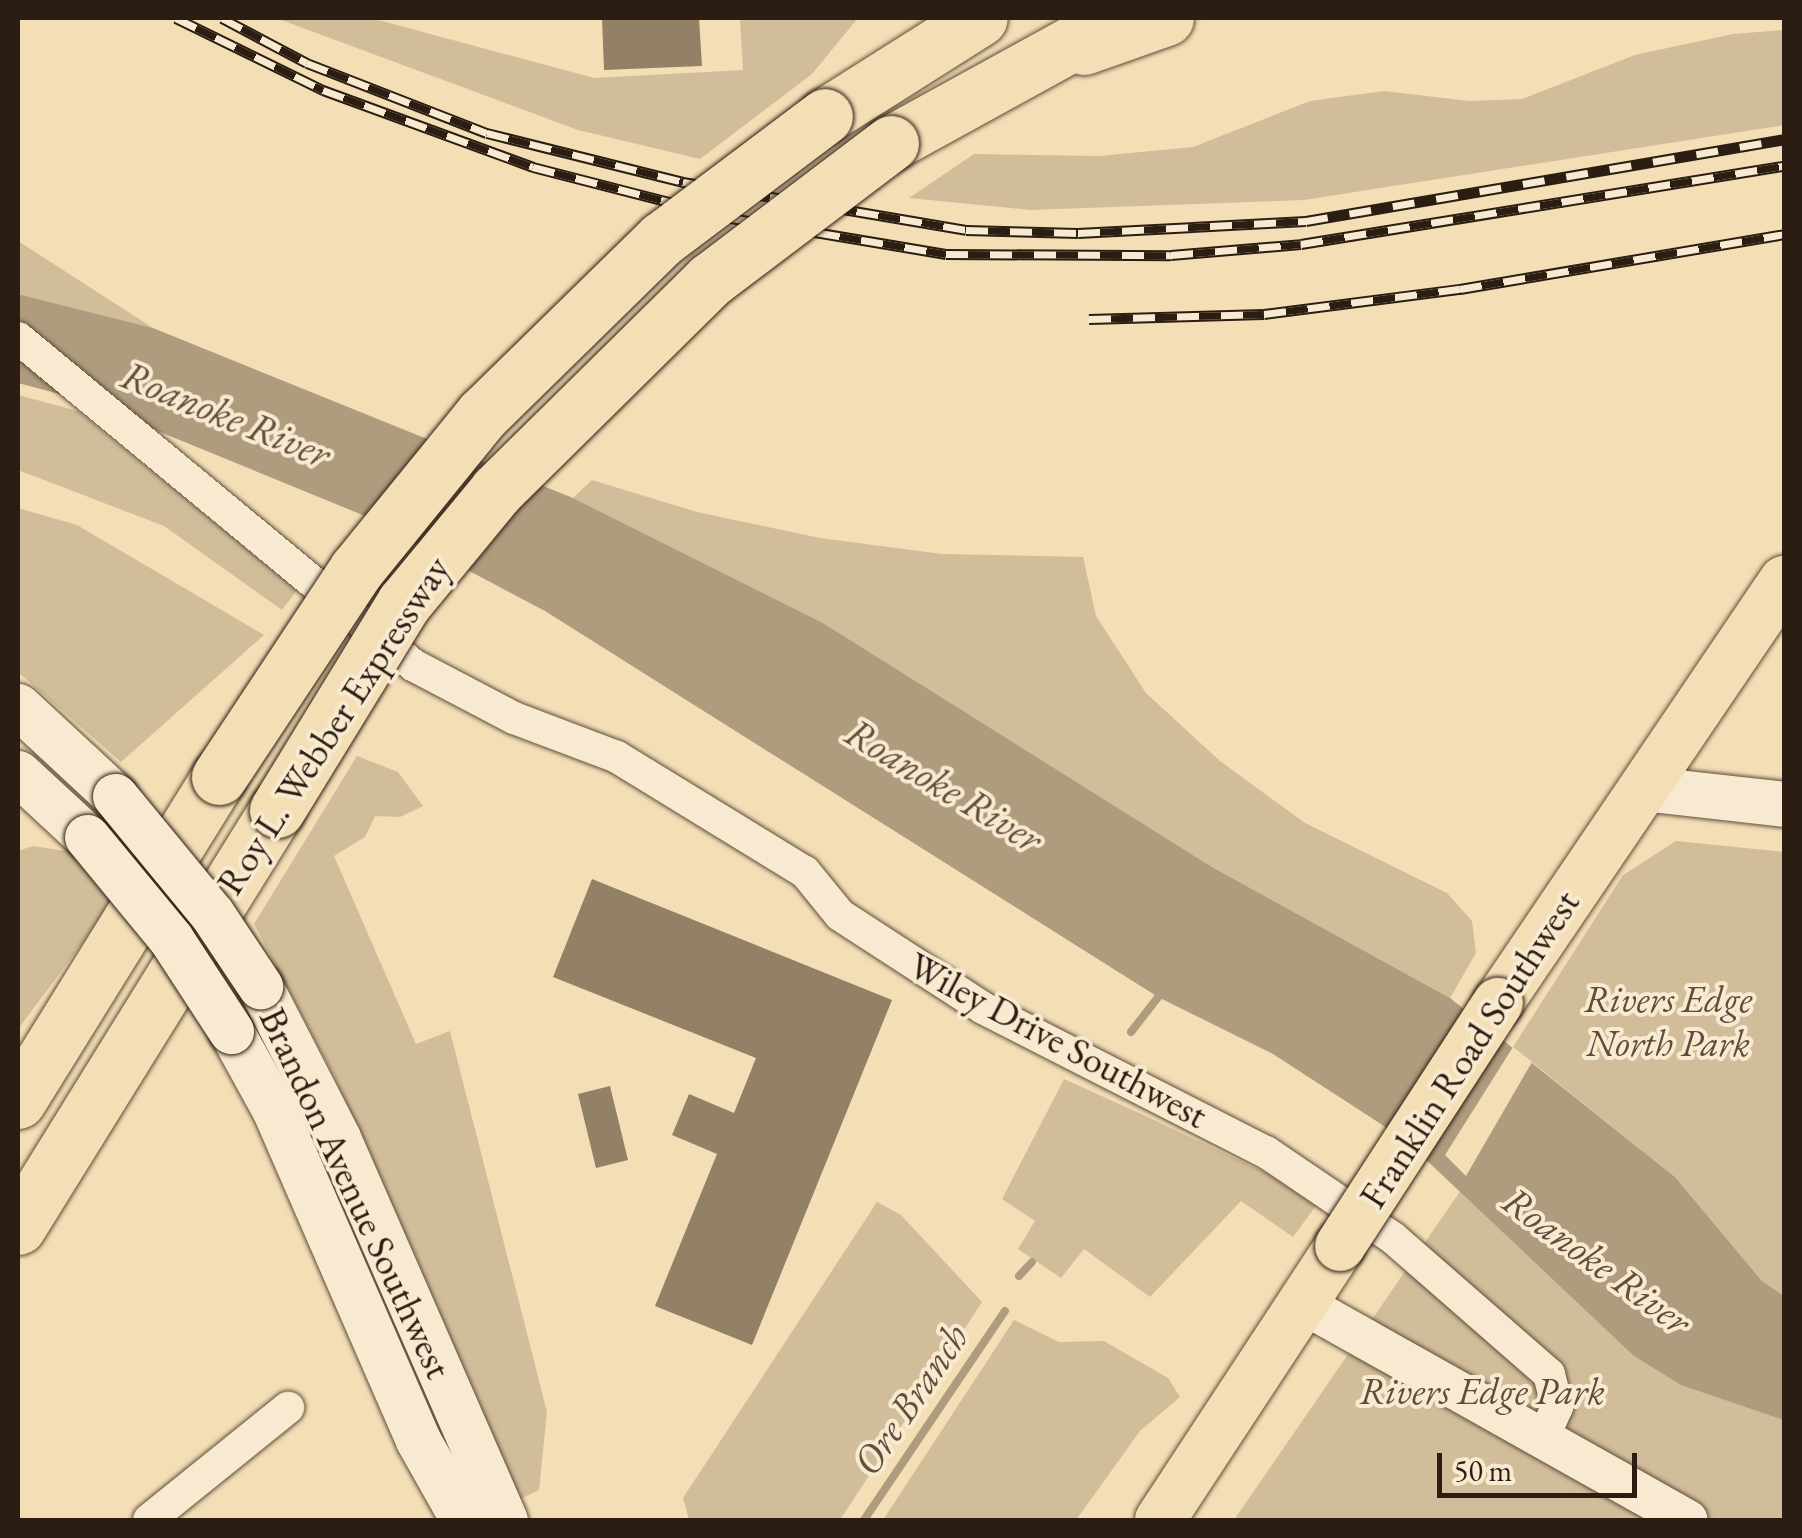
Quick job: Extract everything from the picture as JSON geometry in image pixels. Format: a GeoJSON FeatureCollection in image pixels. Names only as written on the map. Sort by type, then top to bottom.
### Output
{"type":"FeatureCollection","features":[{"type":"Feature","properties":{"kind":"highway","name":"Roy L. Webber Expressway"},"geometry":{"type":"LineString","coordinates":[[18,1101],[219,777],[356,570],[483,414],[662,239],[824,116],[980,18]]}},
{"type":"Feature","properties":{"kind":"highway","name":"Roy L. Webber Expressway"},"geometry":{"type":"LineString","coordinates":[[18,1227],[404,603],[505,482],[710,280],[891,143],[1006,76],[1118,18]]}},
{"type":"Feature","properties":{"kind":"highway"},"geometry":{"type":"LineString","coordinates":[[1006,76],[1166,18]]}},
{"type":"Feature","properties":{"kind":"main road","name":"Franklin Road Southwest"},"geometry":{"type":"LineString","coordinates":[[1160,1520],[1498,1003],[1784,581]]}},
{"type":"Feature","properties":{"kind":"main road","name":"Brandon Avenue Southwest"},"geometry":{"type":"LineString","coordinates":[[18,706],[115,796],[212,914],[260,986],[338,1138],[492,1520]]}},
{"type":"Feature","properties":{"kind":"main road"},"geometry":{"type":"LineString","coordinates":[[18,775],[54,736]]}},
{"type":"Feature","properties":{"kind":"main road","name":"Brandon Avenue Southwest"},"geometry":{"type":"LineString","coordinates":[[18,775],[87,837],[171,939],[231,1031],[275,1112],[418,1440],[492,1520]]}},
{"type":"Feature","properties":{"kind":"main road"},"geometry":{"type":"LineString","coordinates":[[1642,788],[1784,804]]}},
{"type":"Feature","properties":{"kind":"street","name":"Wiley Drive Southwest"},"geometry":{"type":"LineString","coordinates":[[18,338],[294,571],[413,665],[514,718],[617,757],[805,872],[840,915],[983,1008],[1312,1180],[1421,1260],[1548,1374],[1557,1408],[1544,1438]]}},
{"type":"Feature","properties":{"kind":"street"},"geometry":{"type":"LineString","coordinates":[[1303,1304],[1688,1520]]}},
{"type":"Feature","properties":{"kind":"street"},"geometry":{"type":"LineString","coordinates":[[150,1520],[288,1408]]}},
{"type":"Feature","properties":{"kind":"green space"},"geometry":{"type":"Polygon","coordinates":[[[276,18],[371,18],[594,78],[743,70],[740,18],[858,18],[812,74],[700,159],[578,130],[276,18]]]}},
{"type":"Feature","properties":{"kind":"green space"},"geometry":{"type":"Polygon","coordinates":[[[1784,30],[1784,125],[1304,200],[1030,210],[909,198],[974,154],[1099,156],[1193,147],[1310,101],[1384,91],[1469,101],[1522,99],[1635,55],[1733,34],[1784,30]]]}},
{"type":"Feature","properties":{"kind":"green space"},"geometry":{"type":"Polygon","coordinates":[[[18,241],[153,328],[18,294],[18,241]]]}},
{"type":"Feature","properties":{"kind":"green space"},"geometry":{"type":"Polygon","coordinates":[[[18,395],[78,411],[297,590],[282,610],[164,526],[18,470],[18,395]]]}},
{"type":"Feature","properties":{"kind":"green space"},"geometry":{"type":"Polygon","coordinates":[[[592,480],[697,512],[820,538],[942,554],[1083,557],[1096,616],[1146,693],[1220,761],[1305,823],[1447,893],[1472,921],[1476,953],[1450,998],[1212,867],[823,623],[573,498],[592,480]]]}},
{"type":"Feature","properties":{"kind":"green space"},"geometry":{"type":"Polygon","coordinates":[[[18,508],[77,525],[264,635],[121,762],[18,672],[18,508]]]}},
{"type":"Feature","properties":{"kind":"green space"},"geometry":{"type":"Polygon","coordinates":[[[357,756],[398,772],[423,806],[400,817],[375,816],[365,837],[334,856],[416,1044],[450,1031],[547,1412],[539,1490],[518,1500],[334,1076],[254,924],[357,756]]]}},
{"type":"Feature","properties":{"kind":"green space","name":"Rivers Edge North Park"},"geometry":{"type":"Polygon","coordinates":[[[1676,841],[1784,852],[1784,1296],[1762,1281],[1675,1177],[1513,1047],[1623,875],[1676,841]]]}},
{"type":"Feature","properties":{"kind":"green space"},"geometry":{"type":"Polygon","coordinates":[[[33,846],[78,853],[117,897],[18,1029],[18,851],[33,846]]]}},
{"type":"Feature","properties":{"kind":"green space"},"geometry":{"type":"Polygon","coordinates":[[[1064,1079],[1321,1199],[1293,1237],[1241,1201],[1150,1297],[1084,1249],[1061,1278],[1018,1249],[1035,1221],[1002,1199],[1064,1079]]]}},
{"type":"Feature","properties":{"kind":"green space","name":"Rivers Edge Park"},"geometry":{"type":"Polygon","coordinates":[[[1461,1190],[1544,1268],[1784,1420],[1784,1520],[1234,1520],[1461,1190]]]}},
{"type":"Feature","properties":{"kind":"green space"},"geometry":{"type":"Polygon","coordinates":[[[877,1202],[901,1215],[982,1302],[840,1520],[689,1520],[683,1498],[877,1202]]]}},
{"type":"Feature","properties":{"kind":"green space"},"geometry":{"type":"Polygon","coordinates":[[[1014,1320],[1059,1342],[1104,1341],[1168,1378],[1180,1397],[1140,1431],[1076,1520],[883,1520],[1014,1320]]]}},
{"type":"Feature","properties":{"kind":"water","name":"Roanoke River"},"geometry":{"type":"Polygon","coordinates":[[[18,294],[153,328],[573,498],[823,623],[1212,867],[1450,998],[1675,1177],[1762,1281],[1784,1296],[1784,1420],[1681,1385],[1634,1356],[1404,1139],[1273,1054],[1158,997],[545,611],[365,516],[82,400],[18,383],[18,294]]]}},
{"type":"Feature","properties":{"kind":"pier"},"geometry":{"type":"Polygon","coordinates":[[[1513,1047],[1532,1062],[1466,1176],[1445,1155],[1513,1047]]]}},
{"type":"Feature","properties":{"kind":"building"},"geometry":{"type":"Polygon","coordinates":[[[602,18],[699,18],[702,66],[604,70],[602,18]]]}},
{"type":"Feature","properties":{"kind":"building"},"geometry":{"type":"Polygon","coordinates":[[[592,879],[892,1000],[752,1345],[655,1306],[717,1154],[672,1135],[689,1094],[734,1113],[756,1058],[553,977],[592,879]]]}},
{"type":"Feature","properties":{"kind":"building"},"geometry":{"type":"Polygon","coordinates":[[[610,1086],[628,1160],[596,1168],[578,1094],[610,1086]]]}},
{"type":"Feature","properties":{"kind":"waterway","name":"Ore Branch"},"geometry":{"type":"LineString","coordinates":[[1131,1032],[1162,992]]}},
{"type":"Feature","properties":{"kind":"waterway","name":"Ore Branch"},"geometry":{"type":"LineString","coordinates":[[1019,1276],[1032,1262]]}},
{"type":"Feature","properties":{"kind":"waterway","name":"Ore Branch"},"geometry":{"type":"LineString","coordinates":[[864,1520],[1005,1311]]}},
{"type":"Feature","properties":{"kind":"railway"},"geometry":{"type":"LineString","coordinates":[[176,18],[323,90],[533,167],[731,218],[946,254],[1171,255],[1301,244],[1784,166]]}},
{"type":"Feature","properties":{"kind":"railway"},"geometry":{"type":"LineString","coordinates":[[222,18],[307,63],[487,133],[683,182],[966,230],[1078,233],[1306,221],[1784,139]]}},
{"type":"Feature","properties":{"kind":"railway"},"geometry":{"type":"LineString","coordinates":[[1089,319],[1264,314],[1460,289],[1784,234]]}}]}
